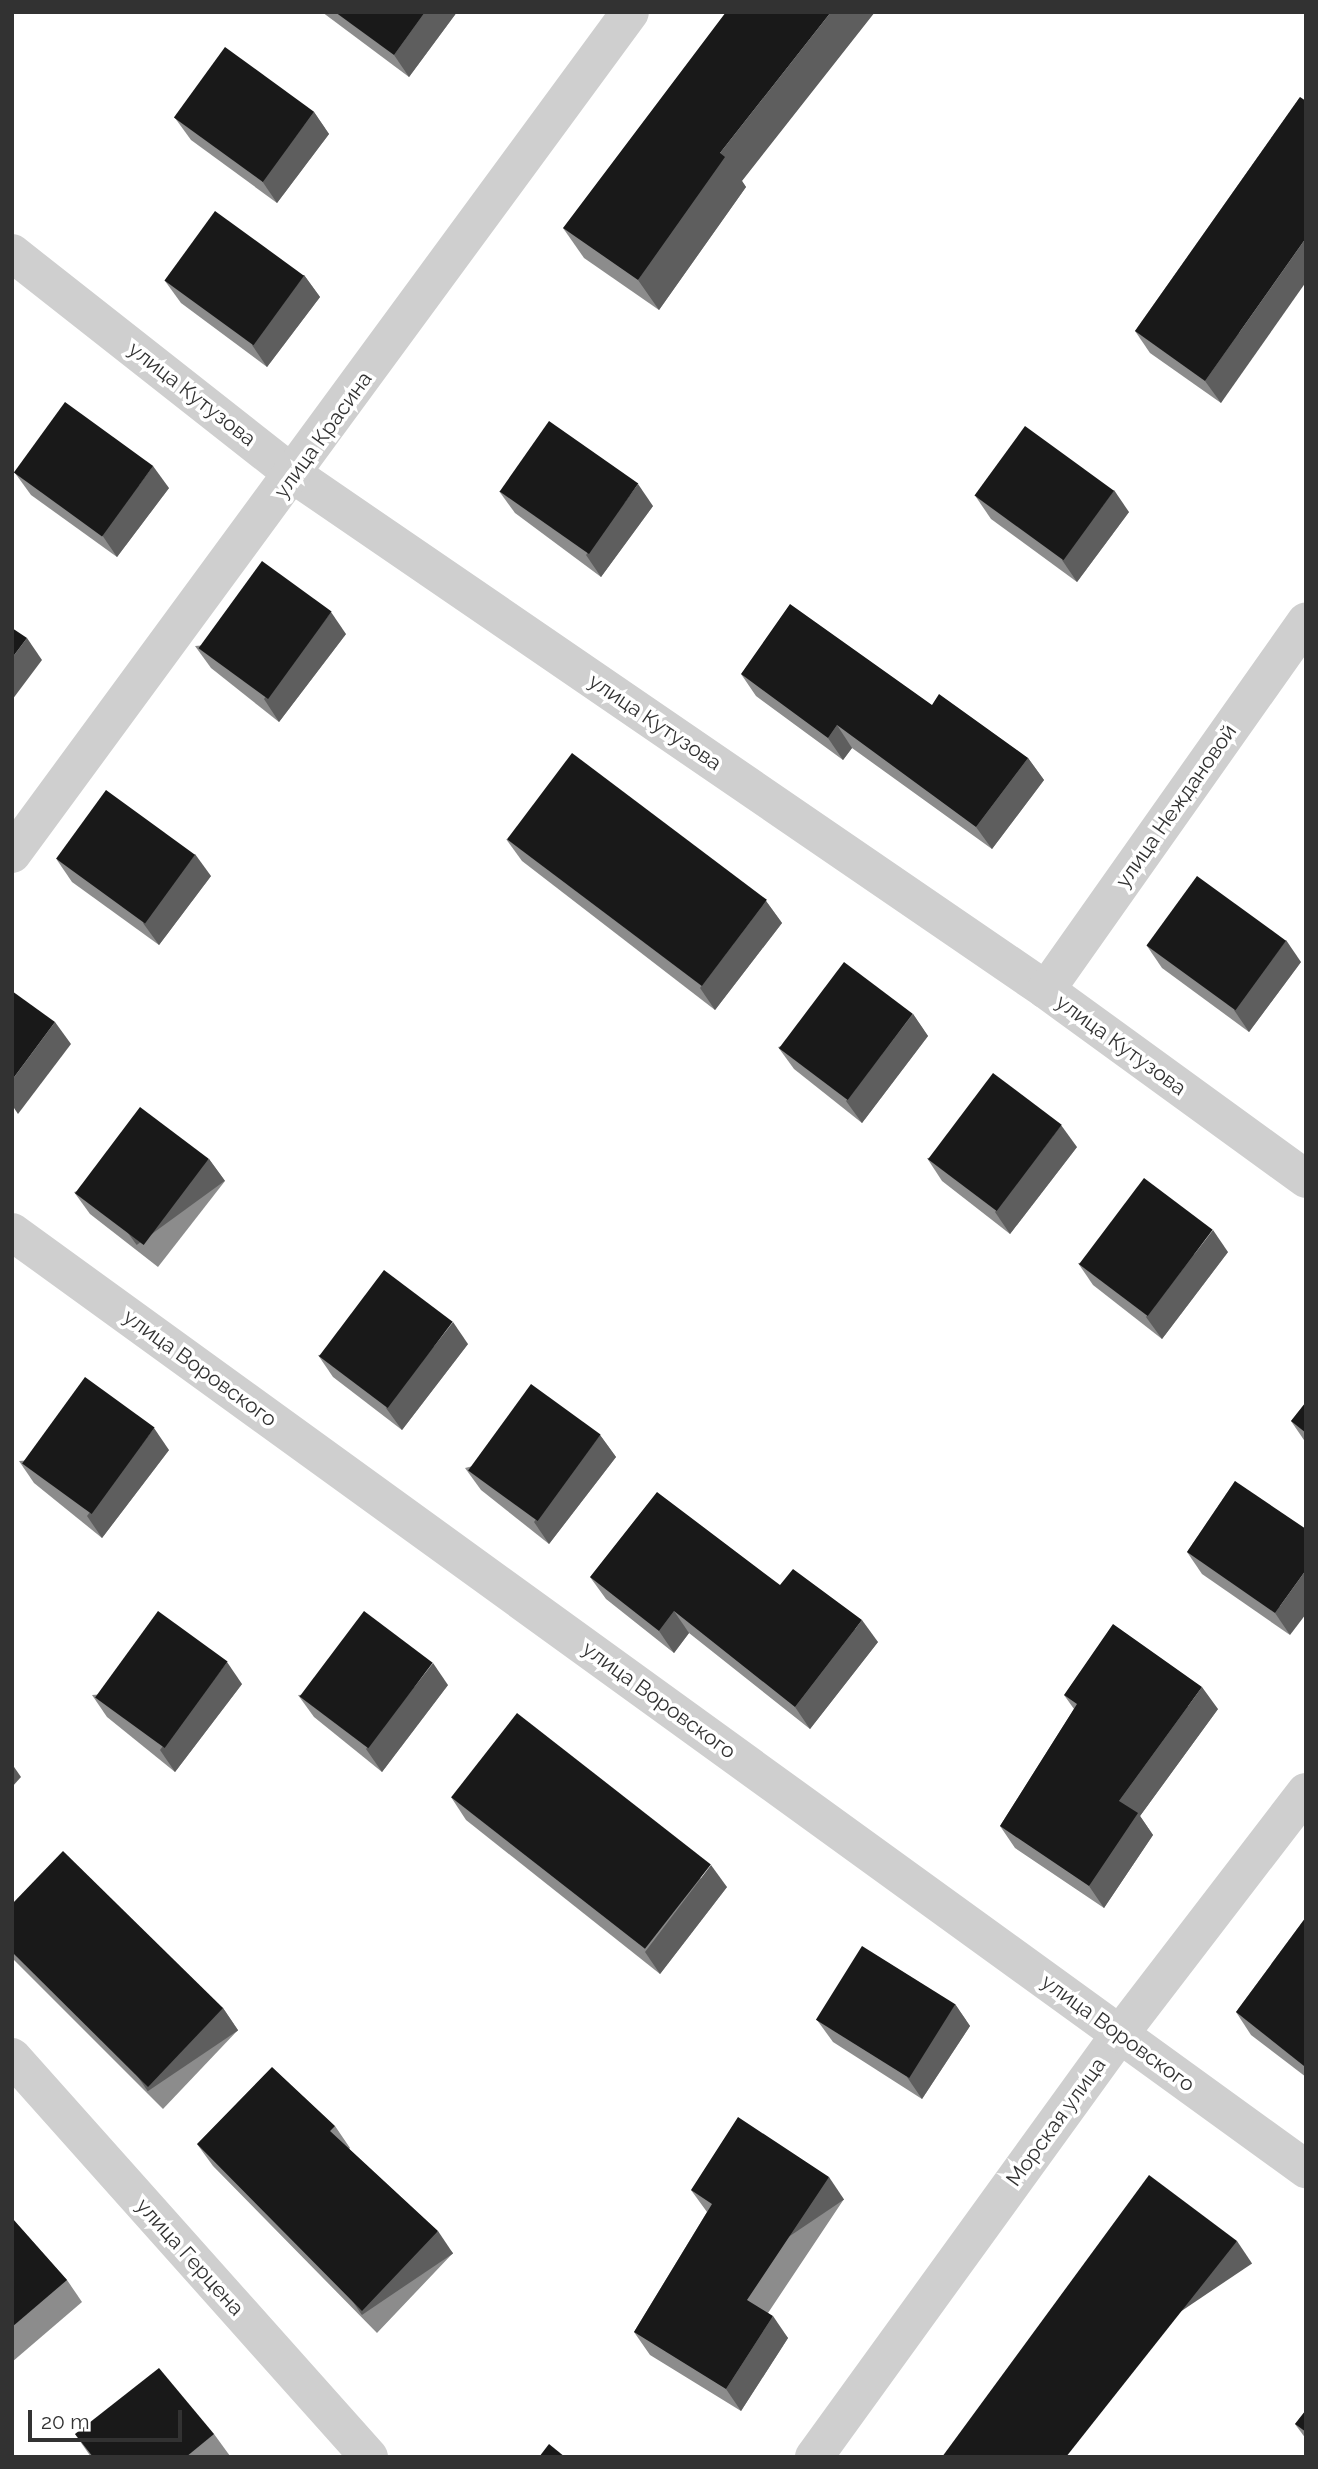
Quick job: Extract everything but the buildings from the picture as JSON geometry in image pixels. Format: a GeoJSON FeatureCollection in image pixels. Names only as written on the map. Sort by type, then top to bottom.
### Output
{"type":"FeatureCollection","features":[{"type":"Feature","properties":{"kind":"street","name":"улица Красина"},"geometry":{"type":"LineString","coordinates":[[12,853],[294,475],[630,12]]}},
{"type":"Feature","properties":{"kind":"street","name":"улица Кутузова"},"geometry":{"type":"LineString","coordinates":[[12,253],[294,475],[1046,990],[1306,1179]]}},
{"type":"Feature","properties":{"kind":"street","name":"улица Неждановой"},"geometry":{"type":"LineString","coordinates":[[1046,990],[1306,622]]}},
{"type":"Feature","properties":{"kind":"street","name":"улица Воровского"},"geometry":{"type":"LineString","coordinates":[[12,1232],[1306,2169]]}},
{"type":"Feature","properties":{"kind":"street","name":"Морская улица"},"geometry":{"type":"LineString","coordinates":[[814,2457],[1119,2034],[1306,1792]]}},
{"type":"Feature","properties":{"kind":"street","name":"улица Герцена"},"geometry":{"type":"LineString","coordinates":[[12,2057],[369,2457]]}}]}
